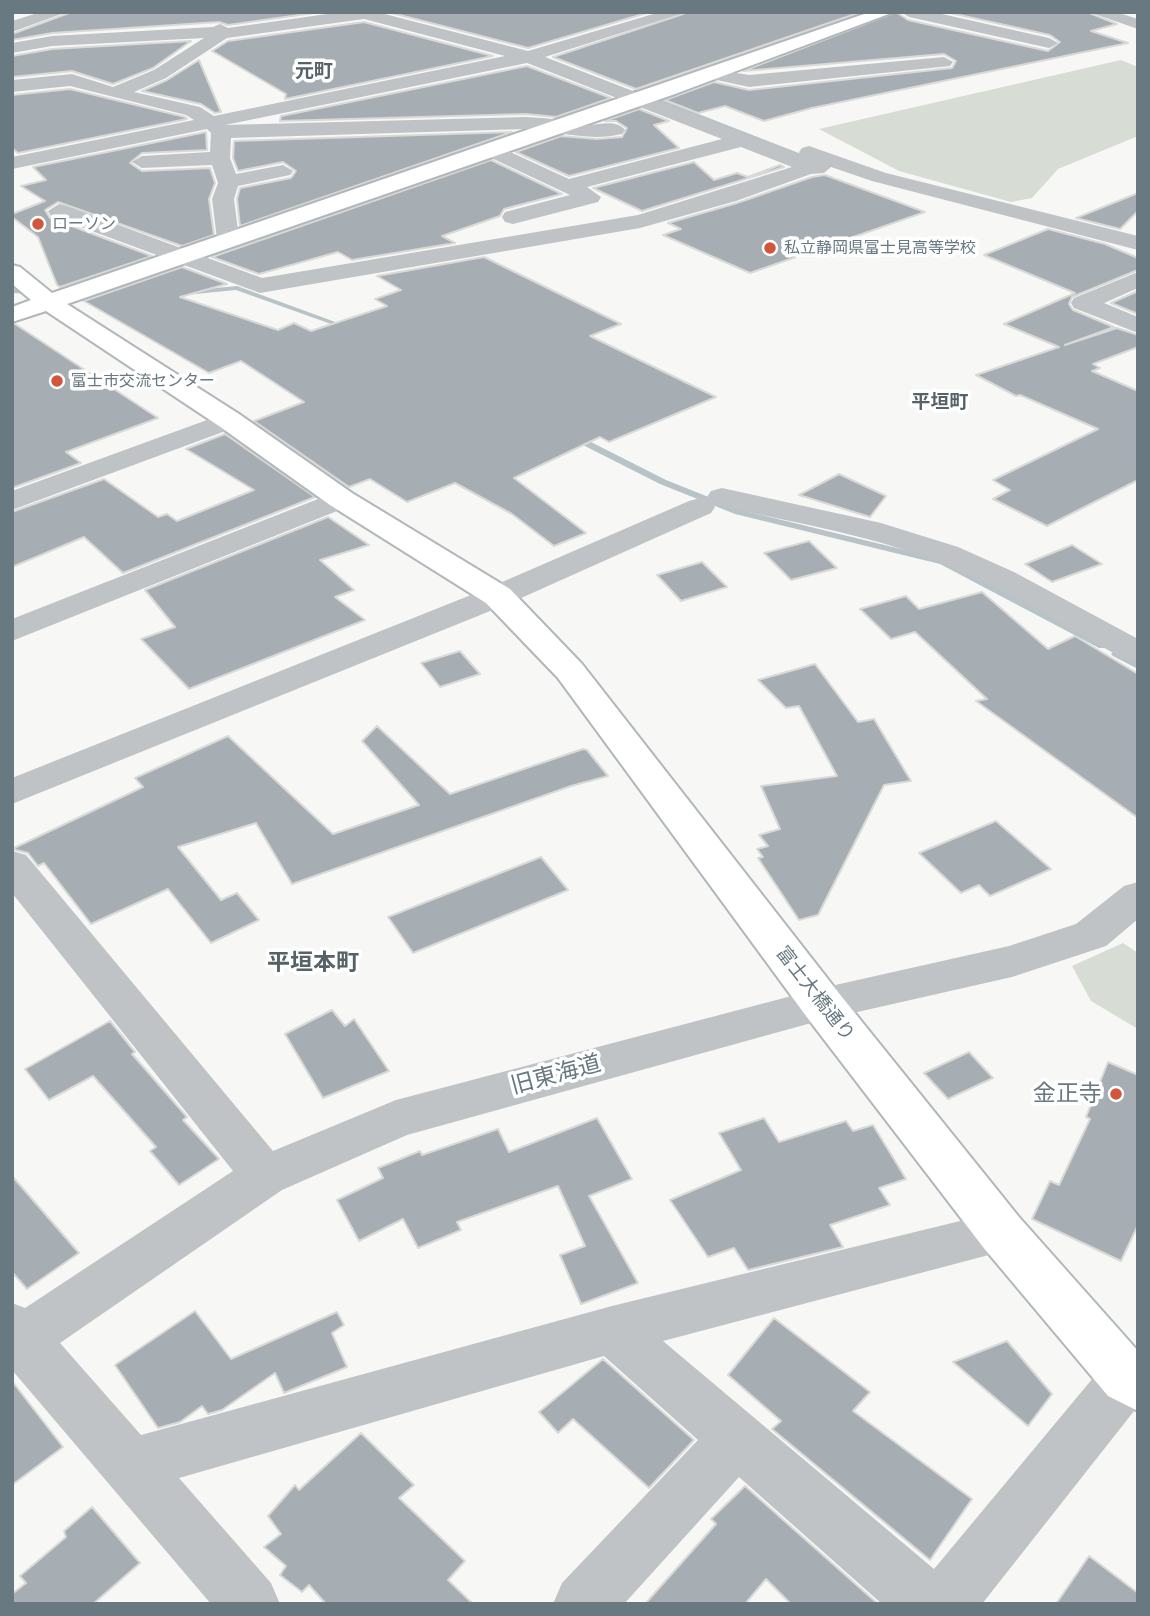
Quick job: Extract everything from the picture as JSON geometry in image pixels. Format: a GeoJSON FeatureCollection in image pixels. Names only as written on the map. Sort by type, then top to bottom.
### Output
{"type":"FeatureCollection","features":[{"type":"Feature","properties":{"kind":"street"},"geometry":{"type":"LineString","coordinates":[[12,27],[59,12]]}},
{"type":"Feature","properties":{"kind":"street"},"geometry":{"type":"LineString","coordinates":[[215,12],[221,33]]}},
{"type":"Feature","properties":{"kind":"street"},"geometry":{"type":"LineString","coordinates":[[12,163],[217,127],[530,56],[679,12]]}},
{"type":"Feature","properties":{"kind":"street"},"geometry":{"type":"LineString","coordinates":[[12,315],[563,125],[718,75],[886,12]]}},
{"type":"Feature","properties":{"kind":"street"},"geometry":{"type":"LineString","coordinates":[[909,12],[1049,43]]}},
{"type":"Feature","properties":{"kind":"street"},"geometry":{"type":"LineString","coordinates":[[1097,12],[1138,24]]}},
{"type":"Feature","properties":{"kind":"street"},"geometry":{"type":"LineString","coordinates":[[12,48],[51,41],[221,33],[364,14],[530,56],[740,141],[822,165],[1138,243]]}},
{"type":"Feature","properties":{"kind":"street"},"geometry":{"type":"LineString","coordinates":[[597,21],[620,30]]}},
{"type":"Feature","properties":{"kind":"street"},"geometry":{"type":"LineString","coordinates":[[463,39],[492,29]]}},
{"type":"Feature","properties":{"kind":"street"},"geometry":{"type":"LineString","coordinates":[[115,93],[160,74],[221,33],[266,44]]}},
{"type":"Feature","properties":{"kind":"street"},"geometry":{"type":"LineString","coordinates":[[552,50],[663,92],[822,165]]}},
{"type":"Feature","properties":{"kind":"street"},"geometry":{"type":"LineString","coordinates":[[718,75],[749,82],[944,62]]}},
{"type":"Feature","properties":{"kind":"street"},"geometry":{"type":"LineString","coordinates":[[12,86],[72,80],[193,111],[217,127],[526,123],[563,125],[573,131],[615,130]]}},
{"type":"Feature","properties":{"kind":"street"},"geometry":{"type":"LineString","coordinates":[[217,127],[220,158],[228,182],[223,199],[228,239]]}},
{"type":"Feature","properties":{"kind":"street"},"geometry":{"type":"LineString","coordinates":[[567,186],[740,141]]}},
{"type":"Feature","properties":{"kind":"street"},"geometry":{"type":"LineString","coordinates":[[490,150],[640,221]]}},
{"type":"Feature","properties":{"kind":"street"},"geometry":{"type":"LineString","coordinates":[[142,162],[220,158]]}},
{"type":"Feature","properties":{"kind":"street"},"geometry":{"type":"LineString","coordinates":[[59,211],[260,286],[640,221],[822,165]]}},
{"type":"Feature","properties":{"kind":"street"},"geometry":{"type":"LineString","coordinates":[[228,182],[284,171]]}},
{"type":"Feature","properties":{"kind":"street"},"geometry":{"type":"LineString","coordinates":[[513,216],[589,197]]}},
{"type":"Feature","properties":{"kind":"street","name":"富士大橋通り"},"geometry":{"type":"LineString","coordinates":[[12,272],[47,302],[229,420],[341,499],[498,596],[570,670],[822,1004],[1001,1232],[1133,1382]]}},
{"type":"Feature","properties":{"kind":"street"},"geometry":{"type":"LineString","coordinates":[[1138,279],[1083,303],[1138,327]]}},
{"type":"Feature","properties":{"kind":"street"},"geometry":{"type":"LineString","coordinates":[[12,501],[229,420]]}},
{"type":"Feature","properties":{"kind":"street"},"geometry":{"type":"LineString","coordinates":[[12,631],[341,499]]}},
{"type":"Feature","properties":{"kind":"street"},"geometry":{"type":"LineString","coordinates":[[12,792],[498,596],[711,502],[919,544],[1004,582],[1138,653]]}},
{"type":"Feature","properties":{"kind":"street"},"geometry":{"type":"LineString","coordinates":[[12,865],[265,1176]]}},
{"type":"Feature","properties":{"kind":"street","name":"旧東海道"},"geometry":{"type":"LineString","coordinates":[[15,1337],[265,1176],[396,1119],[822,1004],[1012,961],[1091,935],[1138,896]]}},
{"type":"Feature","properties":{"kind":"street"},"geometry":{"type":"LineString","coordinates":[[131,1465],[611,1330],[1001,1232]]}},
{"type":"Feature","properties":{"kind":"street"},"geometry":{"type":"LineString","coordinates":[[611,1330],[928,1604]]}},
{"type":"Feature","properties":{"kind":"street"},"geometry":{"type":"LineString","coordinates":[[15,1337],[131,1465],[250,1604]]}},
{"type":"Feature","properties":{"kind":"street"},"geometry":{"type":"LineString","coordinates":[[944,1604],[1133,1382]]}},
{"type":"Feature","properties":{"kind":"street"},"geometry":{"type":"LineString","coordinates":[[583,1604],[737,1439]]}},
{"type":"Feature","properties":{"kind":"shaded area"},"geometry":{"type":"Polygon","coordinates":[[[1121,60],[1138,67],[1138,136],[1058,169],[1032,198],[1011,202],[899,171],[819,129],[1121,60]]]}},
{"type":"Feature","properties":{"kind":"shaded area"},"geometry":{"type":"Polygon","coordinates":[[[1123,943],[1138,953],[1138,1029],[1091,1001],[1072,966],[1123,943]]]}},
{"type":"Feature","properties":{"kind":"building"},"geometry":{"type":"Polygon","coordinates":[[[321,12],[228,25],[219,22],[52,33],[12,40],[12,34],[69,13],[321,12]]]}},
{"type":"Feature","properties":{"kind":"building"},"geometry":{"type":"Polygon","coordinates":[[[388,12],[650,12],[528,48],[388,12]]]}},
{"type":"Feature","properties":{"kind":"building"},"geometry":{"type":"Polygon","coordinates":[[[689,12],[861,12],[636,89],[553,57],[689,12]]]}},
{"type":"Feature","properties":{"kind":"building"},"geometry":{"type":"Polygon","coordinates":[[[896,12],[908,20],[1048,51],[1060,42],[1050,35],[946,12],[1087,12],[1117,24],[1091,31],[1128,43],[812,108],[764,121],[725,106],[698,113],[665,100],[714,82],[749,90],[952,68],[956,61],[944,54],[743,71],[896,12]]]}},
{"type":"Feature","properties":{"kind":"building"},"geometry":{"type":"Polygon","coordinates":[[[364,22],[493,56],[285,99],[286,94],[212,51],[228,41],[364,22]]]}},
{"type":"Feature","properties":{"kind":"building"},"geometry":{"type":"Polygon","coordinates":[[[191,41],[153,68],[113,84],[72,71],[12,77],[12,56],[52,49],[191,41]]]}},
{"type":"Feature","properties":{"kind":"building"},"geometry":{"type":"Polygon","coordinates":[[[199,60],[221,112],[215,113],[201,104],[142,91],[167,80],[199,60]]]}},
{"type":"Feature","properties":{"kind":"building"},"geometry":{"type":"Polygon","coordinates":[[[527,66],[611,98],[556,117],[526,114],[280,121],[281,116],[527,66]]]}},
{"type":"Feature","properties":{"kind":"building"},"geometry":{"type":"Polygon","coordinates":[[[70,89],[187,119],[18,153],[12,148],[12,95],[70,89]]]}},
{"type":"Feature","properties":{"kind":"building"},"geometry":{"type":"Polygon","coordinates":[[[639,109],[669,121],[654,125],[679,148],[569,176],[516,152],[561,136],[597,139],[622,137],[627,128],[616,121],[605,121],[639,109]]]}},
{"type":"Feature","properties":{"kind":"building"},"geometry":{"type":"Polygon","coordinates":[[[206,132],[207,150],[142,153],[130,163],[142,171],[210,168],[215,183],[209,199],[214,235],[182,246],[58,202],[45,210],[50,218],[152,256],[60,287],[57,285],[38,237],[12,217],[12,214],[45,201],[21,186],[46,180],[33,167],[206,132]]]}},
{"type":"Feature","properties":{"kind":"building"},"geometry":{"type":"Polygon","coordinates":[[[512,132],[240,226],[237,199],[240,188],[291,178],[296,171],[283,162],[238,171],[233,158],[234,141],[512,132]]]}},
{"type":"Feature","properties":{"kind":"building"},"geometry":{"type":"Polygon","coordinates":[[[491,160],[562,194],[504,209],[500,216],[442,236],[455,243],[352,260],[338,252],[259,274],[212,257],[491,160]]]}},
{"type":"Feature","properties":{"kind":"building"},"geometry":{"type":"Polygon","coordinates":[[[694,162],[714,180],[737,173],[748,177],[780,165],[784,167],[642,211],[593,188],[694,162]]]}},
{"type":"Feature","properties":{"kind":"building"},"geometry":{"type":"Polygon","coordinates":[[[825,175],[925,212],[750,273],[663,235],[681,229],[668,223],[825,175]]]}},
{"type":"Feature","properties":{"kind":"building"},"geometry":{"type":"Polygon","coordinates":[[[1138,193],[1138,211],[1120,229],[1076,218],[1138,193]]]}},
{"type":"Feature","properties":{"kind":"building"},"geometry":{"type":"Polygon","coordinates":[[[1048,229],[1105,244],[1138,258],[1138,270],[1072,297],[1069,304],[1073,310],[1114,327],[1065,345],[1117,328],[1138,335],[1138,347],[1093,364],[1100,368],[1092,371],[1138,391],[1138,480],[1047,526],[993,499],[1010,490],[993,480],[1098,429],[1020,395],[1016,396],[976,375],[1059,347],[1004,324],[1075,293],[984,255],[1048,229]]]}},
{"type":"Feature","properties":{"kind":"building"},"geometry":{"type":"Polygon","coordinates":[[[484,257],[621,324],[590,336],[716,397],[609,442],[600,437],[514,478],[586,533],[554,546],[512,514],[455,483],[407,502],[370,479],[349,487],[254,421],[304,402],[241,361],[209,373],[84,301],[182,267],[227,284],[180,297],[278,330],[294,323],[311,331],[387,306],[375,299],[401,290],[377,276],[484,257]]]}},
{"type":"Feature","properties":{"kind":"building"},"geometry":{"type":"Polygon","coordinates":[[[1138,291],[1138,314],[1111,303],[1138,291]]]}},
{"type":"Feature","properties":{"kind":"building","name":"富士市交流センター"},"geometry":{"type":"Polygon","coordinates":[[[12,324],[158,418],[66,452],[81,463],[12,488],[12,324]]]}},
{"type":"Feature","properties":{"kind":"building"},"geometry":{"type":"Polygon","coordinates":[[[225,434],[315,497],[123,573],[84,537],[12,567],[12,512],[104,479],[158,517],[167,514],[177,521],[254,490],[186,449],[225,434]]]}},
{"type":"Feature","properties":{"kind":"building"},"geometry":{"type":"Polygon","coordinates":[[[839,474],[886,496],[870,517],[799,495],[839,474]]]}},
{"type":"Feature","properties":{"kind":"building"},"geometry":{"type":"Polygon","coordinates":[[[328,517],[369,545],[320,560],[354,590],[335,597],[365,620],[189,689],[141,639],[175,627],[145,590],[328,517]]]}},
{"type":"Feature","properties":{"kind":"building"},"geometry":{"type":"Polygon","coordinates":[[[809,541],[837,568],[791,580],[764,553],[809,541]]]}},
{"type":"Feature","properties":{"kind":"building"},"geometry":{"type":"Polygon","coordinates":[[[1072,545],[1102,564],[1052,582],[1025,564],[1072,545]]]}},
{"type":"Feature","properties":{"kind":"building"},"geometry":{"type":"Polygon","coordinates":[[[702,562],[727,587],[681,601],[657,575],[702,562]]]}},
{"type":"Feature","properties":{"kind":"building"},"geometry":{"type":"Polygon","coordinates":[[[982,592],[1048,649],[1075,636],[1138,674],[1138,818],[976,701],[987,699],[915,632],[891,639],[860,609],[906,596],[919,609],[982,592]]]}},
{"type":"Feature","properties":{"kind":"building"},"geometry":{"type":"Polygon","coordinates":[[[460,651],[480,674],[440,687],[421,663],[460,651]]]}},
{"type":"Feature","properties":{"kind":"building"},"geometry":{"type":"Polygon","coordinates":[[[815,664],[858,722],[874,719],[911,781],[884,785],[818,915],[799,920],[758,858],[763,857],[757,849],[768,846],[759,835],[780,829],[761,786],[837,776],[799,706],[786,708],[758,680],[815,664]]]}},
{"type":"Feature","properties":{"kind":"building"},"geometry":{"type":"Polygon","coordinates":[[[377,726],[450,794],[583,749],[587,750],[608,776],[571,786],[292,884],[256,823],[178,847],[221,900],[237,893],[259,920],[211,943],[168,889],[91,924],[44,863],[38,866],[28,853],[12,849],[143,787],[135,778],[228,736],[333,834],[419,805],[362,741],[377,726]]]}},
{"type":"Feature","properties":{"kind":"building"},"geometry":{"type":"Polygon","coordinates":[[[996,821],[1051,869],[990,896],[979,885],[961,893],[919,853],[996,821]]]}},
{"type":"Feature","properties":{"kind":"building"},"geometry":{"type":"Polygon","coordinates":[[[541,857],[568,890],[413,953],[388,917],[541,857]]]}},
{"type":"Feature","properties":{"kind":"building"},"geometry":{"type":"Polygon","coordinates":[[[332,1010],[345,1026],[354,1019],[389,1071],[323,1098],[285,1034],[332,1010]]]}},
{"type":"Feature","properties":{"kind":"building"},"geometry":{"type":"Polygon","coordinates":[[[110,1021],[135,1052],[132,1054],[187,1117],[183,1120],[219,1159],[179,1185],[150,1151],[156,1147],[93,1076],[49,1100],[25,1069],[110,1021]]]}},
{"type":"Feature","properties":{"kind":"building"},"geometry":{"type":"Polygon","coordinates":[[[969,1052],[993,1078],[948,1099],[924,1073],[969,1052]]]}},
{"type":"Feature","properties":{"kind":"building"},"geometry":{"type":"Polygon","coordinates":[[[1108,1062],[1138,1075],[1138,1225],[1121,1261],[1032,1219],[1050,1181],[1059,1185],[1090,1119],[1086,1117],[1108,1062]]]}},
{"type":"Feature","properties":{"kind":"building"},"geometry":{"type":"Polygon","coordinates":[[[597,1118],[632,1179],[589,1196],[638,1283],[581,1304],[560,1255],[585,1246],[558,1186],[457,1222],[461,1230],[418,1248],[403,1219],[359,1241],[337,1200],[383,1178],[378,1168],[420,1151],[422,1155],[498,1129],[509,1152],[597,1118]]]}},
{"type":"Feature","properties":{"kind":"building"},"geometry":{"type":"Polygon","coordinates":[[[764,1118],[779,1142],[846,1121],[853,1131],[873,1125],[906,1179],[879,1188],[890,1205],[830,1225],[843,1247],[748,1270],[734,1248],[708,1257],[670,1200],[741,1170],[719,1133],[764,1118]]]}},
{"type":"Feature","properties":{"kind":"building"},"geometry":{"type":"Polygon","coordinates":[[[12,1176],[79,1253],[27,1289],[12,1272],[12,1176]]]}},
{"type":"Feature","properties":{"kind":"building"},"geometry":{"type":"Polygon","coordinates":[[[195,1311],[231,1359],[337,1312],[344,1325],[332,1333],[347,1367],[284,1393],[275,1373],[222,1410],[208,1414],[202,1406],[180,1422],[158,1428],[115,1365],[195,1311]]]}},
{"type":"Feature","properties":{"kind":"building"},"geometry":{"type":"Polygon","coordinates":[[[774,1318],[870,1392],[853,1411],[972,1499],[930,1560],[772,1429],[781,1421],[728,1375],[774,1318]]]}},
{"type":"Feature","properties":{"kind":"building"},"geometry":{"type":"Polygon","coordinates":[[[1007,1341],[1052,1394],[1028,1426],[953,1362],[1007,1341]]]}},
{"type":"Feature","properties":{"kind":"building"},"geometry":{"type":"Polygon","coordinates":[[[603,1359],[694,1440],[649,1488],[573,1419],[558,1433],[539,1412],[603,1359]]]}},
{"type":"Feature","properties":{"kind":"building"},"geometry":{"type":"Polygon","coordinates":[[[12,1381],[63,1447],[12,1485],[12,1381]]]}},
{"type":"Feature","properties":{"kind":"building"},"geometry":{"type":"Polygon","coordinates":[[[361,1433],[414,1485],[399,1498],[465,1561],[448,1580],[473,1604],[326,1604],[309,1585],[302,1592],[280,1575],[286,1566],[264,1547],[281,1534],[268,1516],[295,1485],[299,1490],[361,1433]]]}},
{"type":"Feature","properties":{"kind":"building"},"geometry":{"type":"Polygon","coordinates":[[[745,1486],[878,1604],[791,1604],[766,1579],[745,1604],[645,1604],[716,1524],[711,1519],[745,1486]]]}},
{"type":"Feature","properties":{"kind":"building"},"geometry":{"type":"Polygon","coordinates":[[[92,1507],[140,1563],[93,1604],[12,1604],[12,1594],[26,1583],[20,1576],[66,1537],[64,1531],[92,1507]]]}},
{"type":"Feature","properties":{"kind":"building"},"geometry":{"type":"Polygon","coordinates":[[[1089,1556],[1138,1593],[1138,1604],[1056,1604],[1089,1556]]]}},
{"type":"Feature","properties":{"kind":"waterway"},"geometry":{"type":"LineString","coordinates":[[635,91],[811,159]]}},
{"type":"Feature","properties":{"kind":"waterway"},"geometry":{"type":"LineString","coordinates":[[185,293],[237,288],[347,328]]}},
{"type":"Feature","properties":{"kind":"waterway"},"geometry":{"type":"LineString","coordinates":[[12,291],[33,292]]}},
{"type":"Feature","properties":{"kind":"waterway"},"geometry":{"type":"LineString","coordinates":[[576,438],[663,482],[738,512],[943,562],[1102,646]]}},
{"type":"Feature","properties":{"kind":"waterway"},"geometry":{"type":"LineString","coordinates":[[1116,654],[1138,666]]}},
{"type":"Feature","properties":{"kind":"place","name":"ローソン"},"geometry":{"type":"Point","coordinates":[38,224]}},
{"type":"Feature","properties":{"kind":"place","name":"私立静岡県富士見高等学校"},"geometry":{"type":"Point","coordinates":[770,248]}},
{"type":"Feature","properties":{"kind":"place","name":"富士市交流センター"},"geometry":{"type":"Point","coordinates":[57,381]}},
{"type":"Feature","properties":{"kind":"place","name":"金正寺"},"geometry":{"type":"Point","coordinates":[1116,1094]}},
{"type":"Feature","properties":{"kind":"district","name":"元町"},"geometry":{"type":"Point","coordinates":[314,71]}},
{"type":"Feature","properties":{"kind":"district","name":"平垣町"},"geometry":{"type":"Point","coordinates":[940,402]}},
{"type":"Feature","properties":{"kind":"district","name":"平垣本町"},"geometry":{"type":"Point","coordinates":[313,963]}}]}
